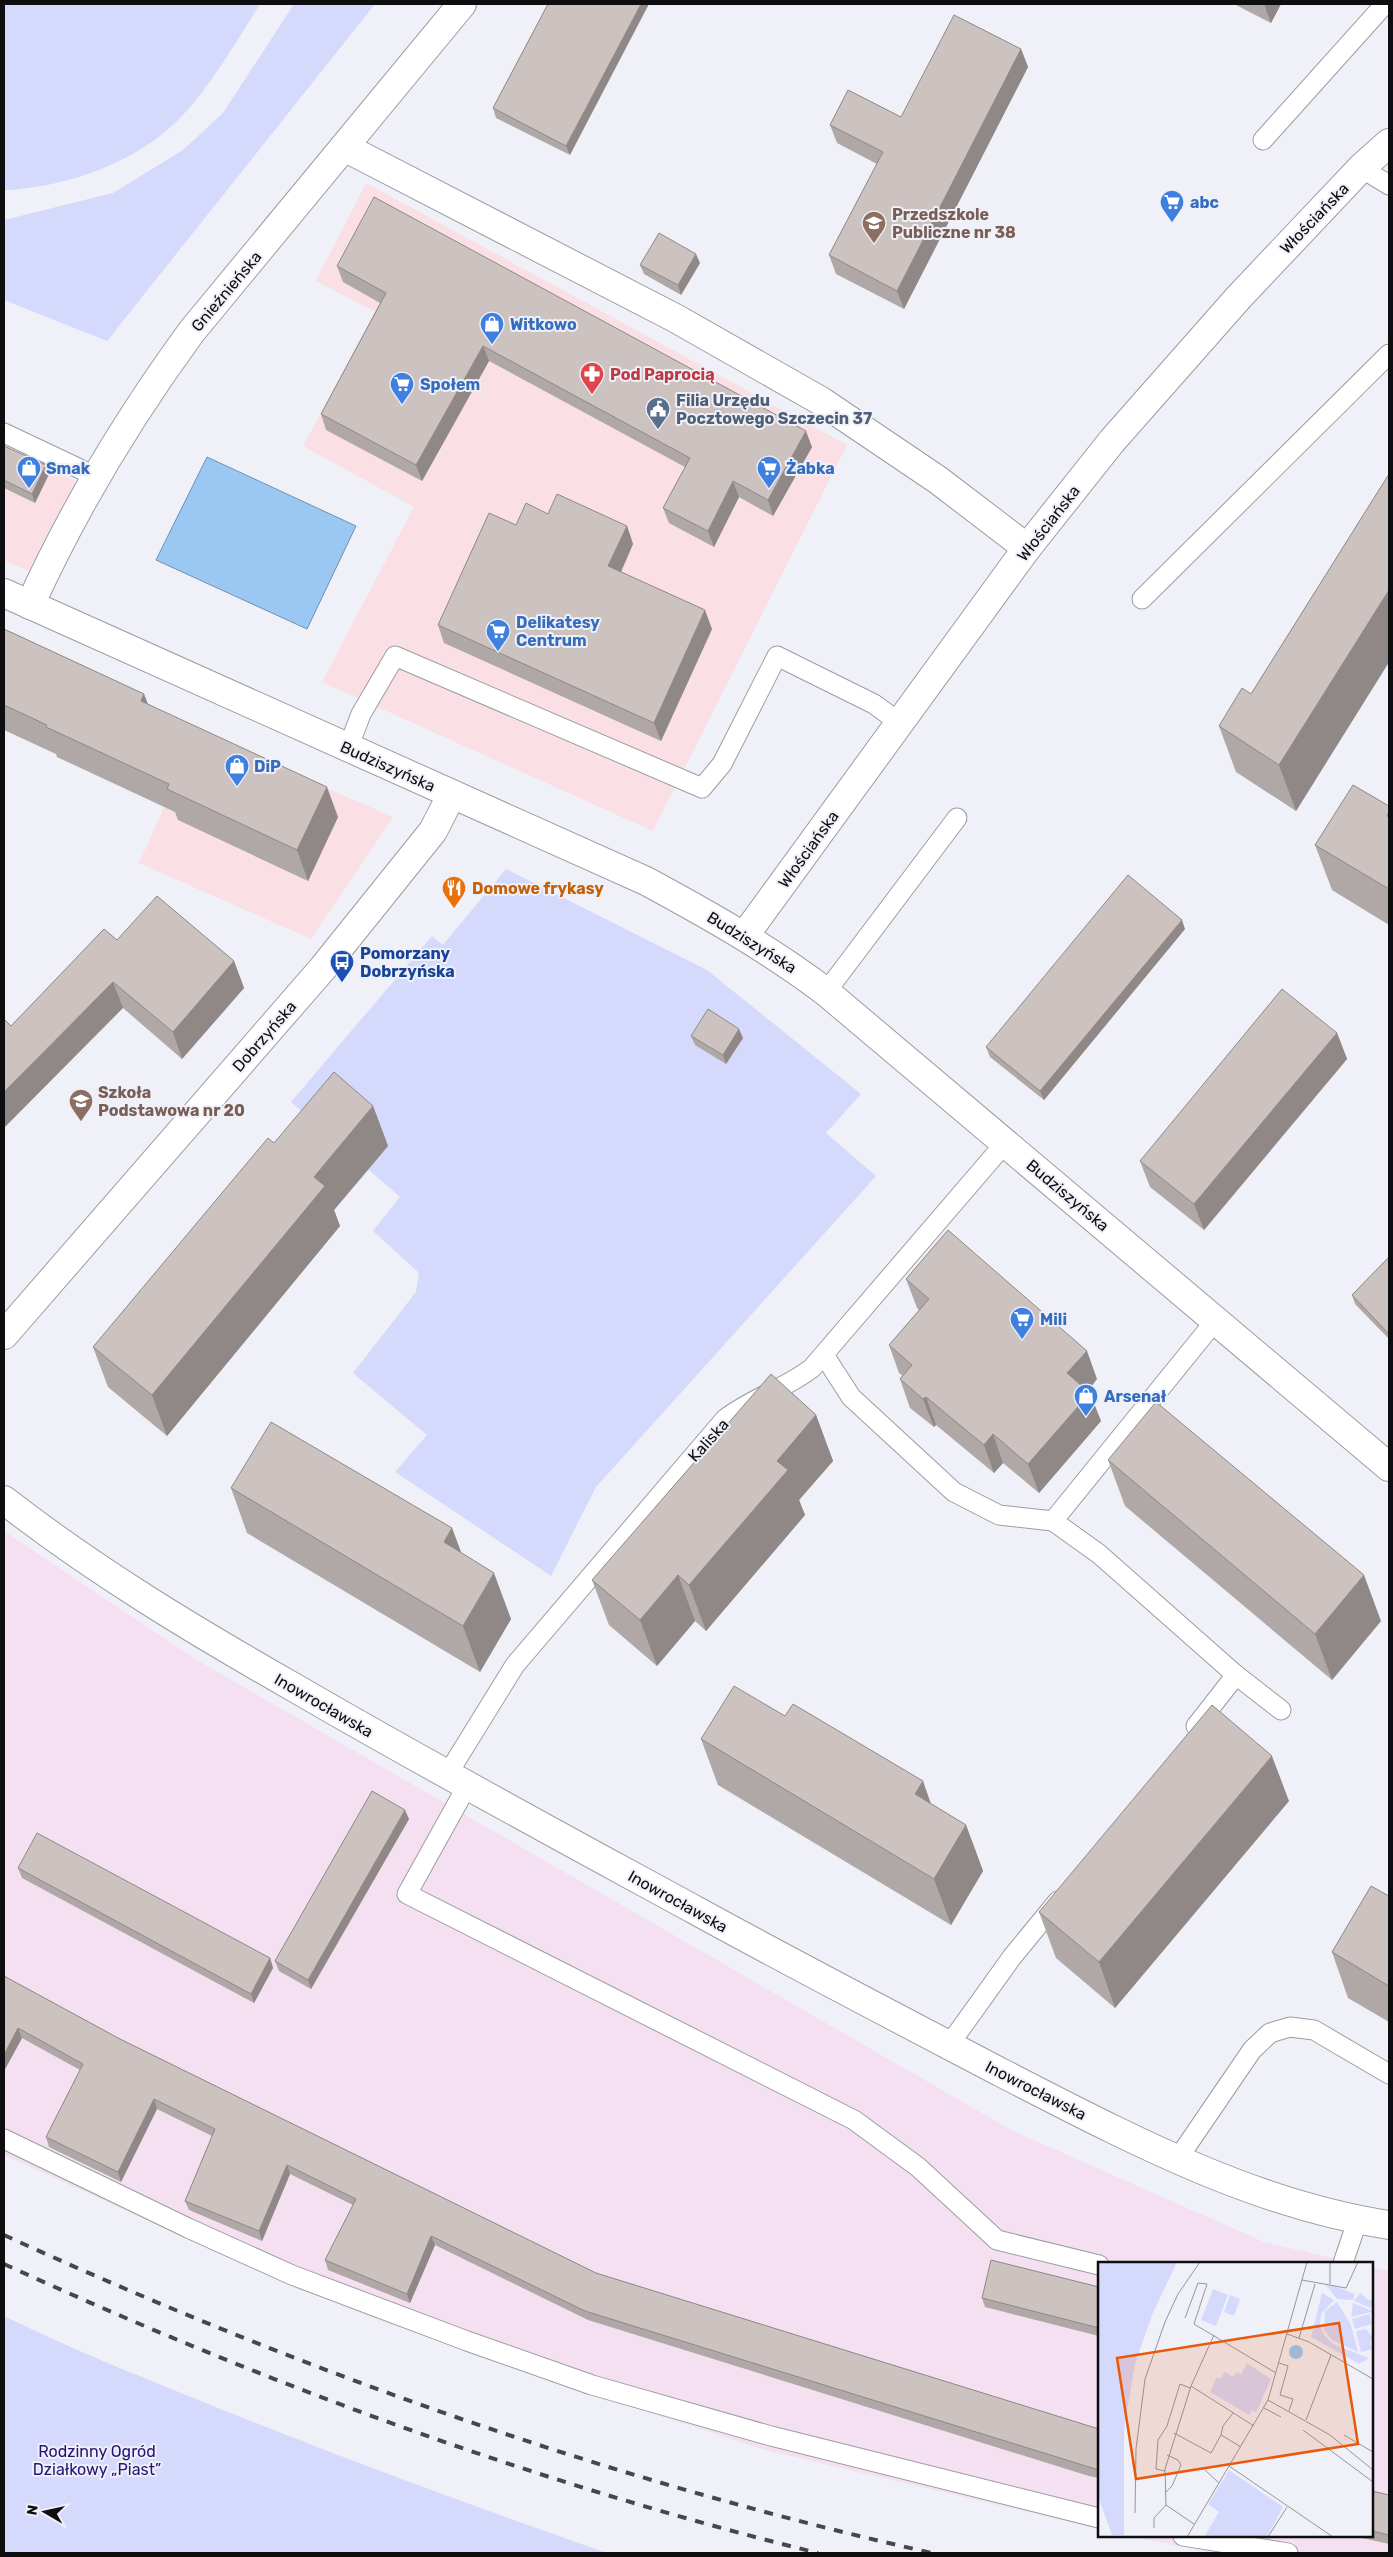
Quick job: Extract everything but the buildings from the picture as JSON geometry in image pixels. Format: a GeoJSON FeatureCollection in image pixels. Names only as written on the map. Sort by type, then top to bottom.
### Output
{"type":"FeatureCollection","features":[{"type":"Feature","properties":{"kind":"street","name":"Gnieźnieńska"},"geometry":{"type":"LineString","coordinates":[[30,605],[53,555],[137,407],[192,331],[462,4]]}},
{"type":"Feature","properties":{"kind":"street","name":"Włościańska"},"geometry":{"type":"LineString","coordinates":[[745,935],[1027,548],[1112,441],[1177,364],[1361,168],[1389,142]]}},
{"type":"Feature","properties":{"kind":"street"},"geometry":{"type":"LineString","coordinates":[[344,146],[675,318],[821,401],[938,480],[1027,548]]}},
{"type":"Feature","properties":{"kind":"street","name":"Budziszyńska"},"geometry":{"type":"LineString","coordinates":[[4,593],[646,881],[745,935],[788,963],[826,992],[1389,1467]]}},
{"type":"Feature","properties":{"kind":"street","name":"Dobrzyńska"},"geometry":{"type":"LineString","coordinates":[[4,1335],[323,968],[433,831],[452,794]]}},
{"type":"Feature","properties":{"kind":"street","name":"Inowrocławska"},"geometry":{"type":"LineString","coordinates":[[4,1500],[110,1575],[231,1651],[457,1780],[790,1962],[1112,2130],[1177,2160],[1284,2199],[1358,2219],[1389,2225]]}},
{"type":"Feature","properties":{"kind":"lane"},"geometry":{"type":"LineString","coordinates":[[1263,140],[1385,4]]}},
{"type":"Feature","properties":{"kind":"lane"},"geometry":{"type":"LineString","coordinates":[[1361,168],[1389,186]]}},
{"type":"Feature","properties":{"kind":"lane"},"geometry":{"type":"LineString","coordinates":[[1142,599],[1389,354]]}},
{"type":"Feature","properties":{"kind":"lane"},"geometry":{"type":"LineString","coordinates":[[4,433],[97,477]]}},
{"type":"Feature","properties":{"kind":"lane"},"geometry":{"type":"LineString","coordinates":[[348,748],[361,714],[395,656],[702,788],[722,764],[777,656],[874,704],[900,723]]}},
{"type":"Feature","properties":{"kind":"lane"},"geometry":{"type":"LineString","coordinates":[[826,992],[957,818]]}},
{"type":"Feature","properties":{"kind":"lane","name":"Kaliska"},"geometry":{"type":"LineString","coordinates":[[1006,1142],[824,1354],[799,1378],[735,1411],[725,1419],[515,1665],[457,1780],[408,1894],[854,2120],[918,2166],[997,2240],[1098,2265]]}},
{"type":"Feature","properties":{"kind":"lane"},"geometry":{"type":"LineString","coordinates":[[1053,1521],[1215,1321]]}},
{"type":"Feature","properties":{"kind":"lane"},"geometry":{"type":"LineString","coordinates":[[824,1354],[851,1397],[954,1492],[999,1515],[1053,1521],[1099,1554],[1236,1675],[1281,1710]]}},
{"type":"Feature","properties":{"kind":"lane"},"geometry":{"type":"LineString","coordinates":[[1182,1744],[1236,1675]]}},
{"type":"Feature","properties":{"kind":"lane"},"geometry":{"type":"LineString","coordinates":[[949,2045],[1012,1957],[1069,1887]]}},
{"type":"Feature","properties":{"kind":"lane"},"geometry":{"type":"LineString","coordinates":[[1177,2160],[1252,2050],[1270,2033],[1290,2026],[1314,2030],[1389,2074]]}},
{"type":"Feature","properties":{"kind":"lane"},"geometry":{"type":"LineString","coordinates":[[4,2138],[188,2228],[292,2275],[476,2345],[592,2385],[771,2436],[1098,2518]]}},
{"type":"Feature","properties":{"kind":"lane"},"geometry":{"type":"LineString","coordinates":[[1343,2262],[1358,2219]]}},
{"type":"Feature","properties":{"kind":"lane"},"geometry":{"type":"LineString","coordinates":[[1189,2537],[1288,2553]]}},
{"type":"Feature","properties":{"kind":"shaded area"},"geometry":{"type":"Polygon","coordinates":[[[366,183],[847,445],[653,831],[322,682],[414,507],[303,446],[376,312],[316,281],[366,183]]]}},
{"type":"Feature","properties":{"kind":"shaded area"},"geometry":{"type":"Polygon","coordinates":[[[4,448],[79,483],[33,573],[4,560],[4,448]]]}},
{"type":"Feature","properties":{"kind":"shaded area"},"geometry":{"type":"Polygon","coordinates":[[[207,457],[356,526],[307,629],[156,560],[207,457]]]}},
{"type":"Feature","properties":{"kind":"shaded area"},"geometry":{"type":"Polygon","coordinates":[[[198,732],[393,817],[311,939],[139,863],[198,732]]]}},
{"type":"Feature","properties":{"kind":"shaded area"},"geometry":{"type":"Polygon","coordinates":[[[4,1531],[195,1659],[1013,2131],[1264,2242],[1350,2262],[1098,2262],[1098,2529],[765,2450],[593,2394],[369,2317],[231,2258],[4,2155],[4,1531]]]}},
{"type":"Feature","properties":{"kind":"shaded area"},"geometry":{"type":"Polygon","coordinates":[[[1373,2267],[1389,2271],[1389,2553],[1215,2553],[1132,2537],[1373,2537],[1373,2267]]]}},
{"type":"Feature","properties":{"kind":"green space"},"geometry":{"type":"Polygon","coordinates":[[[4,4],[260,4],[204,90],[182,116],[145,147],[124,159],[77,177],[53,184],[4,190],[4,4]]]}},
{"type":"Feature","properties":{"kind":"green space"},"geometry":{"type":"Polygon","coordinates":[[[294,4],[375,4],[107,341],[4,300],[4,220],[113,193],[183,150],[223,113],[294,4]]]}},
{"type":"Feature","properties":{"kind":"green space"},"geometry":{"type":"Polygon","coordinates":[[[506,869],[707,970],[861,1094],[826,1133],[876,1176],[596,1487],[551,1576],[395,1472],[427,1435],[353,1373],[416,1292],[419,1273],[373,1231],[400,1197],[291,1102],[432,936],[443,945],[506,869]]]}},
{"type":"Feature","properties":{"kind":"green space","name":"Rodzinny Ogród Działkowy „Piast”"},"geometry":{"type":"Polygon","coordinates":[[[4,2316],[112,2365],[271,2429],[414,2484],[607,2553],[4,2553],[4,2316]]]}},
{"type":"Feature","properties":{"kind":"railway"},"geometry":{"type":"LineString","coordinates":[[4,2235],[230,2332],[344,2377],[460,2418],[576,2457],[694,2492],[812,2524],[932,2553]]}},
{"type":"Feature","properties":{"kind":"railway"},"geometry":{"type":"LineString","coordinates":[[4,2264],[202,2350],[404,2428],[609,2496],[713,2526],[818,2553]]}},
{"type":"Feature","properties":{"kind":"place","name":"abc"},"geometry":{"type":"Point","coordinates":[1172,223]}},
{"type":"Feature","properties":{"kind":"place","name":"Przedszkole Publiczne nr 38"},"geometry":{"type":"Point","coordinates":[874,244]}},
{"type":"Feature","properties":{"kind":"place","name":"Witkowo"},"geometry":{"type":"Point","coordinates":[492,345]}},
{"type":"Feature","properties":{"kind":"place","name":"Pod Paprocią"},"geometry":{"type":"Point","coordinates":[592,395]}},
{"type":"Feature","properties":{"kind":"place","name":"Społem"},"geometry":{"type":"Point","coordinates":[402,405]}},
{"type":"Feature","properties":{"kind":"place","name":"Filia Urzędu Pocztowego Szczecin 37"},"geometry":{"type":"Point","coordinates":[658,430]}},
{"type":"Feature","properties":{"kind":"place","name":"Smak"},"geometry":{"type":"Point","coordinates":[29,489]}},
{"type":"Feature","properties":{"kind":"place","name":"Żabka"},"geometry":{"type":"Point","coordinates":[769,489]}},
{"type":"Feature","properties":{"kind":"place","name":"Delikatesy Centrum"},"geometry":{"type":"Point","coordinates":[498,652]}},
{"type":"Feature","properties":{"kind":"place","name":"DiP"},"geometry":{"type":"Point","coordinates":[237,787]}},
{"type":"Feature","properties":{"kind":"place","name":"Domowe frykasy"},"geometry":{"type":"Point","coordinates":[454,909]}},
{"type":"Feature","properties":{"kind":"place","name":"Pomorzany Dobrzyńska"},"geometry":{"type":"Point","coordinates":[342,983]}},
{"type":"Feature","properties":{"kind":"place","name":"Szkoła Podstawowa nr 20"},"geometry":{"type":"Point","coordinates":[81,1122]}},
{"type":"Feature","properties":{"kind":"place","name":"Mili"},"geometry":{"type":"Point","coordinates":[1022,1340]}},
{"type":"Feature","properties":{"kind":"place","name":"Arsenał"},"geometry":{"type":"Point","coordinates":[1086,1417]}}]}
